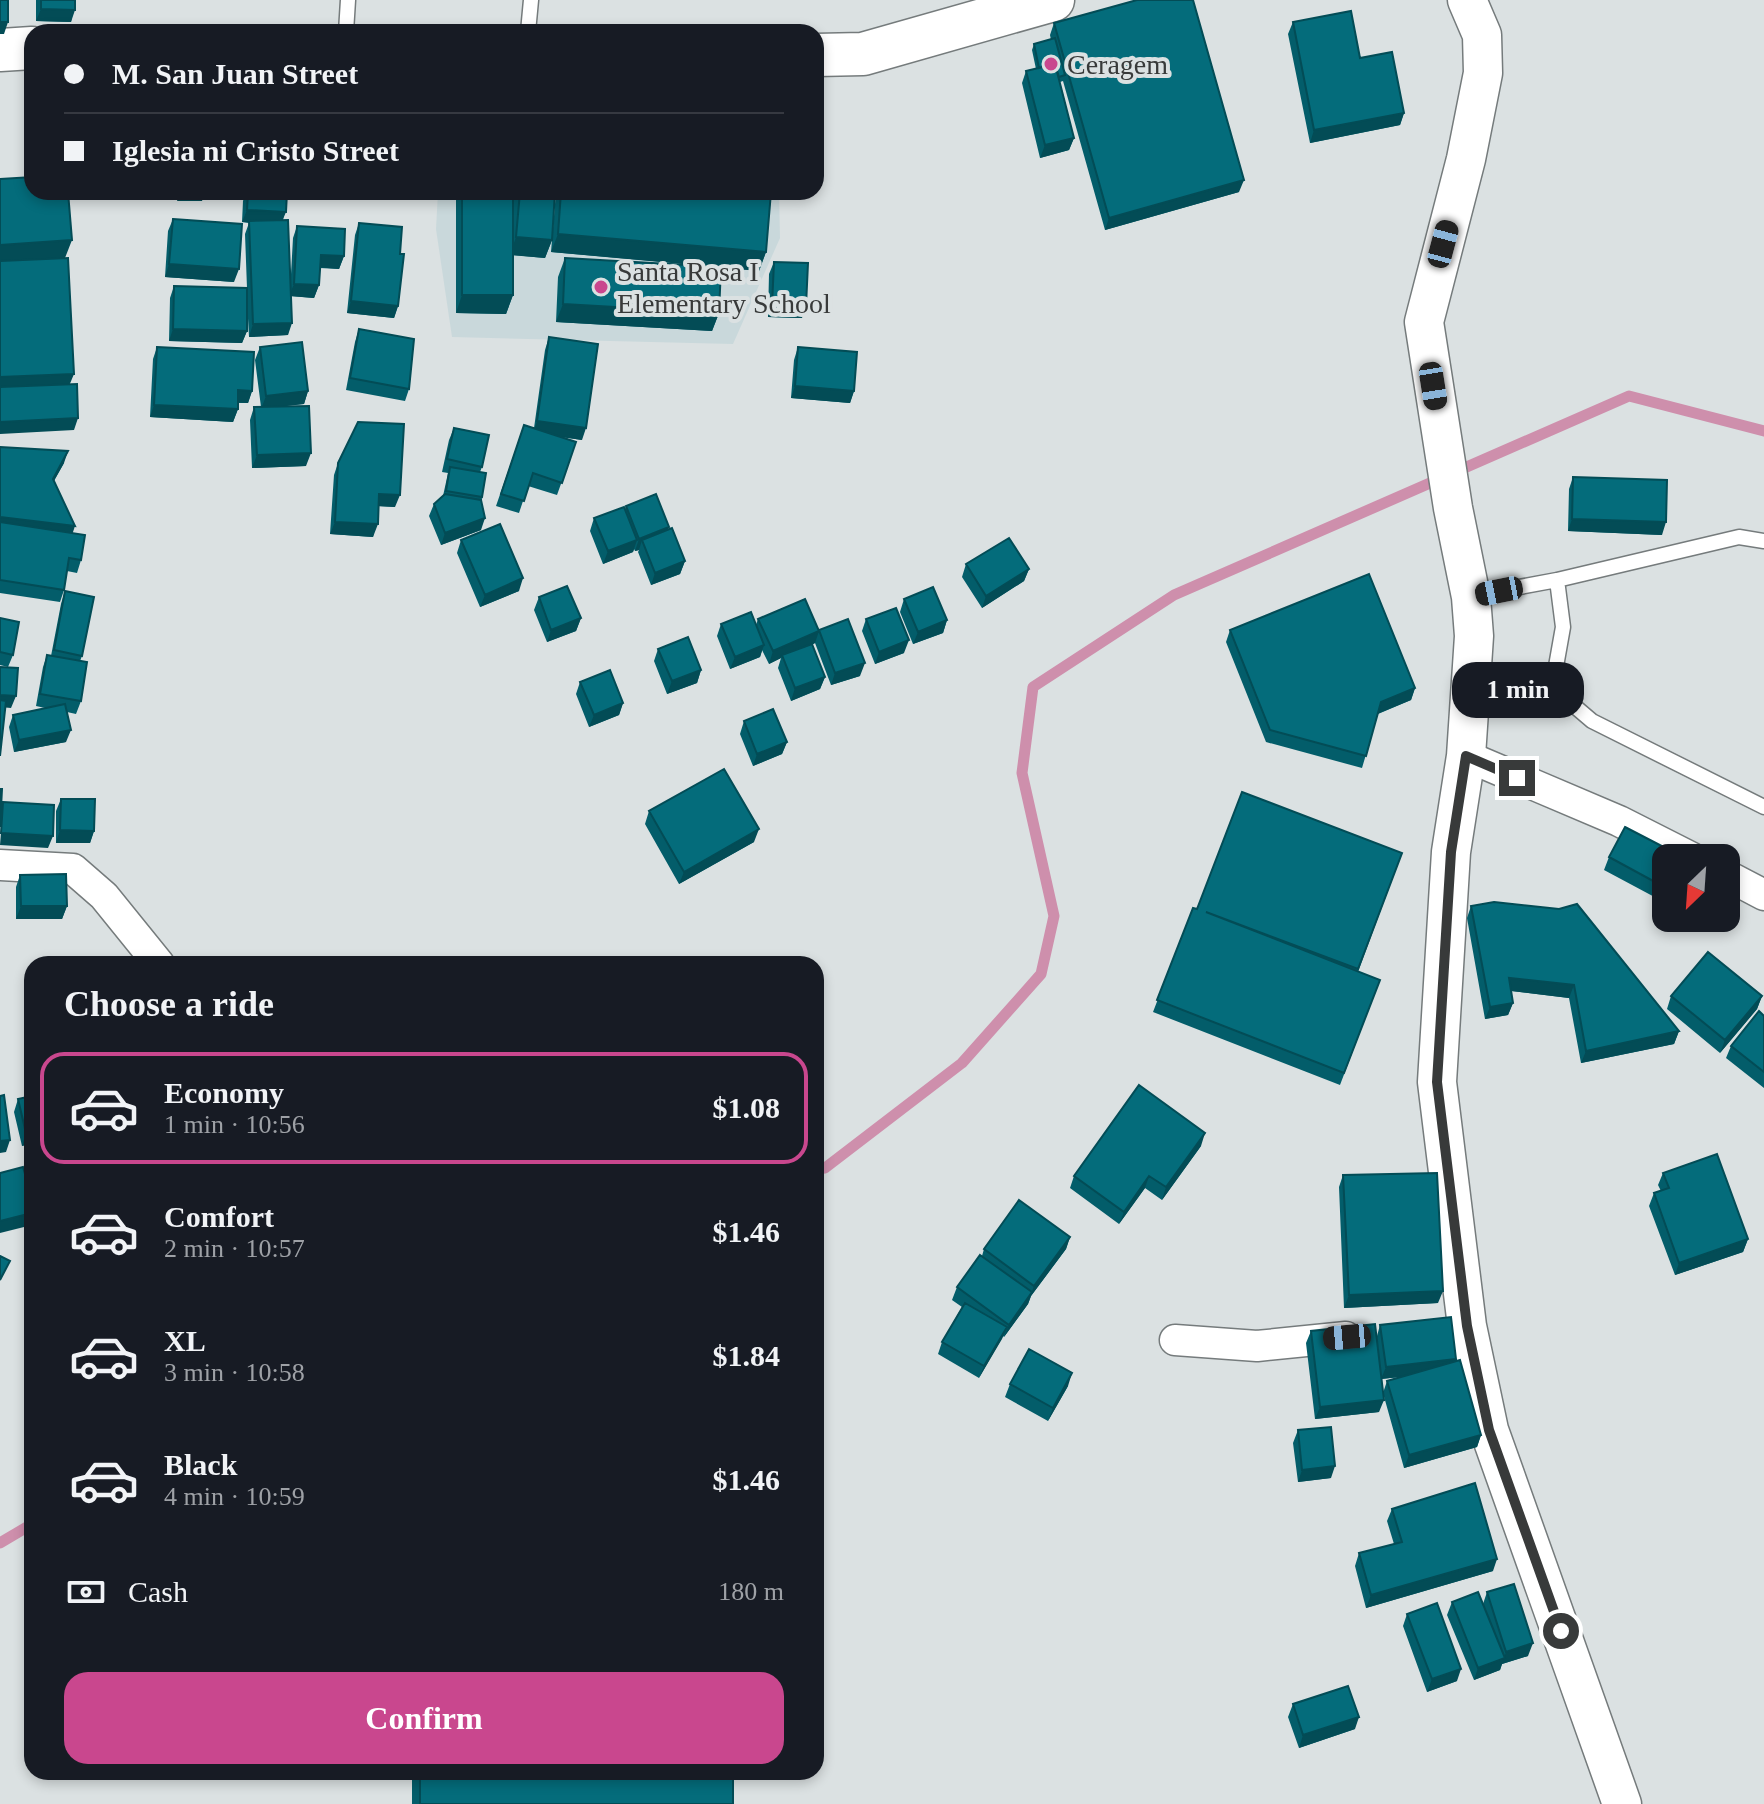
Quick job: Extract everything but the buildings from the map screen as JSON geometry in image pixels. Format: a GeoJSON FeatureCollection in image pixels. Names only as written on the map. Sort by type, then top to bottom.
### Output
{"type":"FeatureCollection","features":[{"type":"Feature","properties":{"kind":"main road"},"geometry":{"type":"LineString","coordinates":[[824,55],[863,54],[1053,0]]}},
{"type":"Feature","properties":{"kind":"main road"},"geometry":{"type":"LineString","coordinates":[[0,50],[24,48]]}},
{"type":"Feature","properties":{"kind":"street"},"geometry":{"type":"LineString","coordinates":[[1467,0],[1482,35],[1483,73],[1466,159],[1424,322],[1453,508],[1471,597],[1474,636],[1466,756],[1451,852],[1437,1082],[1452,1328],[1622,1804]]}},
{"type":"Feature","properties":{"kind":"street"},"geometry":{"type":"LineString","coordinates":[[1466,756],[1619,821],[1664,844]]}},
{"type":"Feature","properties":{"kind":"street"},"geometry":{"type":"LineString","coordinates":[[0,865],[73,869],[104,896],[153,956]]}},
{"type":"Feature","properties":{"kind":"street"},"geometry":{"type":"LineString","coordinates":[[1740,882],[1764,895]]}},
{"type":"Feature","properties":{"kind":"street"},"geometry":{"type":"LineString","coordinates":[[1175,1340],[1257,1346],[1377,1335]]}},
{"type":"Feature","properties":{"kind":"lane"},"geometry":{"type":"LineString","coordinates":[[346,24],[348,0]]}},
{"type":"Feature","properties":{"kind":"lane"},"geometry":{"type":"LineString","coordinates":[[529,24],[531,0]]}},
{"type":"Feature","properties":{"kind":"lane"},"geometry":{"type":"LineString","coordinates":[[1471,597],[1739,537],[1764,541]]}},
{"type":"Feature","properties":{"kind":"lane"},"geometry":{"type":"LineString","coordinates":[[1557,580],[1563,627],[1555,672],[1565,698],[1592,721],[1764,807]]}},
{"type":"Feature","properties":{"kind":"shaded area","name":"Santa Rosa I Elementary School"},"geometry":{"type":"Polygon","coordinates":[[[438,200],[779,200],[780,238],[733,344],[452,337],[436,229],[438,200]]]}},
{"type":"Feature","properties":{"kind":"waterway"},"geometry":{"type":"LineString","coordinates":[[824,1168],[962,1063],[1041,974],[1054,916],[1022,773],[1033,687],[1174,595],[1629,396],[1764,431]]}},
{"type":"Feature","properties":{"kind":"waterway"},"geometry":{"type":"LineString","coordinates":[[0,1543],[24,1529]]}},
{"type":"Feature","properties":{"kind":"place","name":"Ceragem"},"geometry":{"type":"Point","coordinates":[1051,64]}},
{"type":"Feature","properties":{"kind":"place","name":"Santa Rosa I Elementary School"},"geometry":{"type":"Point","coordinates":[601,287]}},
{"type":"Feature","properties":{"kind":"route"},"geometry":{"type":"LineString","coordinates":[[1517,778],[1466,756],[1451,852],[1437,1082],[1467,1326],[1489,1430],[1561,1631]]}}]}
